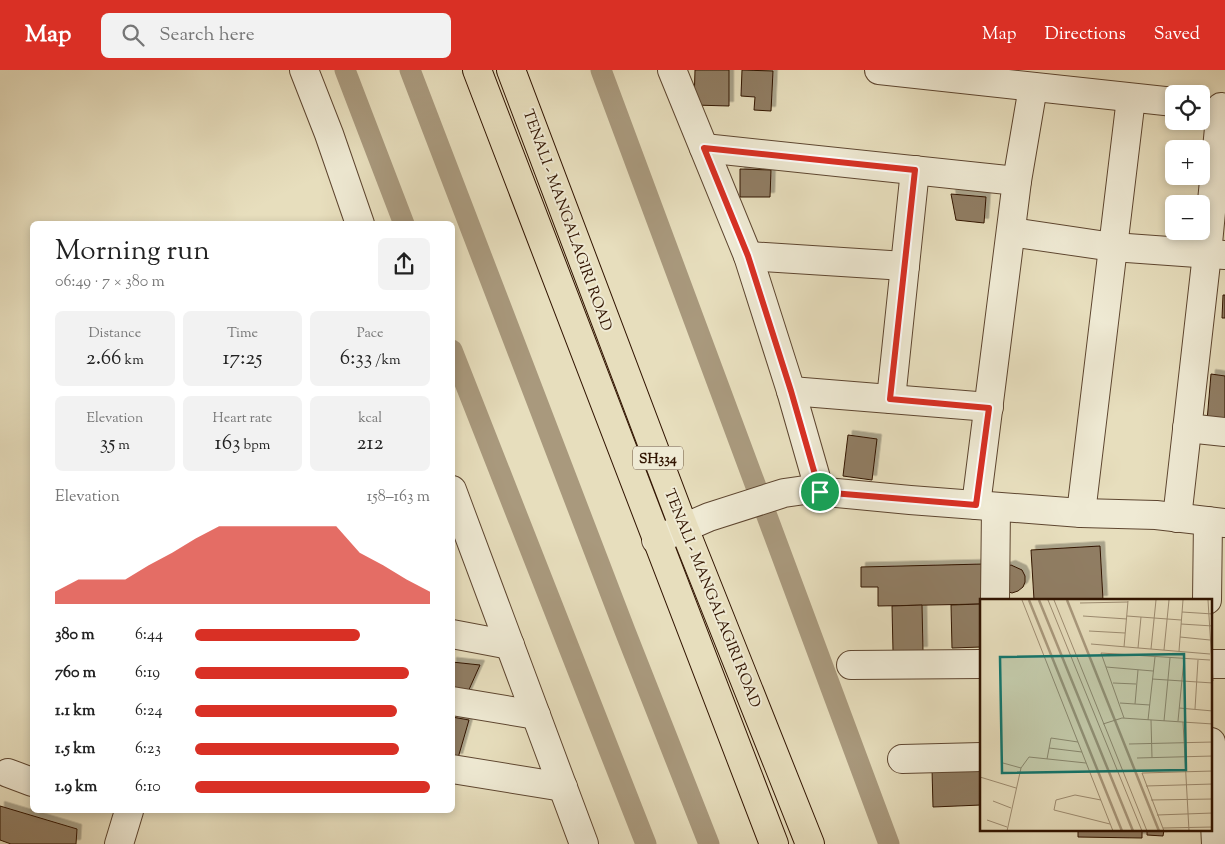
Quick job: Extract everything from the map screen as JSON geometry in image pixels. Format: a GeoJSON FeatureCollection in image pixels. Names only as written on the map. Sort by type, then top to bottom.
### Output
{"type":"FeatureCollection","features":[{"type":"Feature","properties":{"kind":"main road","name":"SH334"},"geometry":{"type":"LineString","coordinates":[[477,70],[774,844]]}},
{"type":"Feature","properties":{"kind":"main road","name":"TENALI - MANGALAGIRI ROAD"},"geometry":{"type":"LineString","coordinates":[[511,70],[684,528],[810,844]]}},
{"type":"Feature","properties":{"kind":"street"},"geometry":{"type":"LineString","coordinates":[[304,70],[329,134],[359,221]]}},
{"type":"Feature","properties":{"kind":"street"},"geometry":{"type":"LineString","coordinates":[[672,70],[748,256],[791,391],[820,492]]}},
{"type":"Feature","properties":{"kind":"street"},"geometry":{"type":"LineString","coordinates":[[879,70],[1165,101]]}},
{"type":"Feature","properties":{"kind":"street"},"geometry":{"type":"LineString","coordinates":[[995,599],[986,506],[989,408],[1011,232],[1033,87]]}},
{"type":"Feature","properties":{"kind":"street"},"geometry":{"type":"LineString","coordinates":[[1081,513],[1131,98]]}},
{"type":"Feature","properties":{"kind":"street"},"geometry":{"type":"LineString","coordinates":[[1177,518],[1187,428],[1216,254],[1216,107]]}},
{"type":"Feature","properties":{"kind":"street"},"geometry":{"type":"LineString","coordinates":[[704,148],[1018,181]]}},
{"type":"Feature","properties":{"kind":"street"},"geometry":{"type":"LineString","coordinates":[[890,399],[915,170]]}},
{"type":"Feature","properties":{"kind":"street"},"geometry":{"type":"LineString","coordinates":[[1011,232],[1113,247],[1216,254]]}},
{"type":"Feature","properties":{"kind":"street"},"geometry":{"type":"LineString","coordinates":[[748,256],[905,266]]}},
{"type":"Feature","properties":{"kind":"street"},"geometry":{"type":"LineString","coordinates":[[791,391],[989,408]]}},
{"type":"Feature","properties":{"kind":"street"},"geometry":{"type":"LineString","coordinates":[[1187,428],[1225,432]]}},
{"type":"Feature","properties":{"kind":"street"},"geometry":{"type":"LineString","coordinates":[[656,540],[709,517],[784,493],[798,491],[1081,513],[1156,515],[1216,522],[1208,599]]}},
{"type":"Feature","properties":{"kind":"street"},"geometry":{"type":"LineString","coordinates":[[455,498],[584,844]]}},
{"type":"Feature","properties":{"kind":"street"},"geometry":{"type":"LineString","coordinates":[[455,635],[510,645]]}},
{"type":"Feature","properties":{"kind":"street"},"geometry":{"type":"LineString","coordinates":[[851,665],[980,664]]}},
{"type":"Feature","properties":{"kind":"street"},"geometry":{"type":"LineString","coordinates":[[1212,664],[1225,664]]}},
{"type":"Feature","properties":{"kind":"street"},"geometry":{"type":"LineString","coordinates":[[455,702],[536,715]]}},
{"type":"Feature","properties":{"kind":"street"},"geometry":{"type":"LineString","coordinates":[[1215,754],[1216,844]]}},
{"type":"Feature","properties":{"kind":"street"},"geometry":{"type":"LineString","coordinates":[[902,758],[980,757]]}},
{"type":"Feature","properties":{"kind":"street"},"geometry":{"type":"LineString","coordinates":[[455,770],[563,788]]}},
{"type":"Feature","properties":{"kind":"street"},"geometry":{"type":"LineString","coordinates":[[119,844],[125,813]]}},
{"type":"Feature","properties":{"kind":"building"},"geometry":{"type":"Polygon","coordinates":[[[695,70],[729,70],[729,106],[694,105],[695,70]]]}},
{"type":"Feature","properties":{"kind":"building"},"geometry":{"type":"Polygon","coordinates":[[[742,70],[773,71],[771,111],[754,110],[755,97],[741,96],[742,70]]]}},
{"type":"Feature","properties":{"kind":"building"},"geometry":{"type":"Polygon","coordinates":[[[740,169],[771,170],[770,197],[740,197],[740,169]]]}},
{"type":"Feature","properties":{"kind":"building"},"geometry":{"type":"Polygon","coordinates":[[[951,194],[986,197],[984,223],[956,220],[951,194]]]}},
{"type":"Feature","properties":{"kind":"building"},"geometry":{"type":"Polygon","coordinates":[[[1223,295],[1225,295],[1225,318],[1222,318],[1223,295]]]}},
{"type":"Feature","properties":{"kind":"building"},"geometry":{"type":"Polygon","coordinates":[[[1211,374],[1225,376],[1225,423],[1207,421],[1211,374]]]}},
{"type":"Feature","properties":{"kind":"building"},"geometry":{"type":"Polygon","coordinates":[[[848,435],[877,439],[872,480],[843,476],[848,435]]]}},
{"type":"Feature","properties":{"kind":"building"},"geometry":{"type":"Polygon","coordinates":[[[1100,546],[1103,599],[1034,599],[1031,550],[1100,546]]]}},
{"type":"Feature","properties":{"kind":"building"},"geometry":{"type":"Polygon","coordinates":[[[984,564],[985,599],[980,599],[980,604],[878,606],[878,587],[861,587],[861,567],[984,564]]]}},
{"type":"Feature","properties":{"kind":"building"},"geometry":{"type":"Polygon","coordinates":[[[1011,565],[1022,570],[1025,576],[1023,587],[1012,593],[1006,591],[1005,567],[1011,565]]]}},
{"type":"Feature","properties":{"kind":"building"},"geometry":{"type":"Polygon","coordinates":[[[980,604],[980,647],[952,648],[951,605],[980,604]]]}},
{"type":"Feature","properties":{"kind":"building"},"geometry":{"type":"Polygon","coordinates":[[[922,605],[923,651],[893,651],[892,606],[922,605]]]}},
{"type":"Feature","properties":{"kind":"building"},"geometry":{"type":"Polygon","coordinates":[[[455,662],[480,665],[467,694],[455,692],[455,662]]]}},
{"type":"Feature","properties":{"kind":"building"},"geometry":{"type":"Polygon","coordinates":[[[455,718],[469,720],[458,758],[455,758],[455,718]]]}},
{"type":"Feature","properties":{"kind":"building"},"geometry":{"type":"Polygon","coordinates":[[[980,767],[980,805],[933,807],[932,769],[980,767]]]}},
{"type":"Feature","properties":{"kind":"building"},"geometry":{"type":"Polygon","coordinates":[[[0,806],[77,829],[76,844],[11,844],[0,840],[0,806]]]}},
{"type":"Feature","properties":{"kind":"building"},"geometry":{"type":"Polygon","coordinates":[[[1078,832],[1142,832],[1142,838],[1078,837],[1078,832]]]}},
{"type":"Feature","properties":{"kind":"building"},"geometry":{"type":"Polygon","coordinates":[[[1147,832],[1164,832],[1163,836],[1147,835],[1147,832]]]}},
{"type":"Feature","properties":{"kind":"waterway"},"geometry":{"type":"LineString","coordinates":[[345,70],[403,221]]}},
{"type":"Feature","properties":{"kind":"waterway"},"geometry":{"type":"LineString","coordinates":[[410,70],[625,631],[709,844]]}},
{"type":"Feature","properties":{"kind":"waterway"},"geometry":{"type":"LineString","coordinates":[[601,70],[889,844]]}},
{"type":"Feature","properties":{"kind":"waterway"},"geometry":{"type":"LineString","coordinates":[[455,358],[646,844]]}},
{"type":"Feature","properties":{"kind":"route"},"geometry":{"type":"LineString","coordinates":[[704,148],[915,170],[890,399],[989,408],[976,505],[820,492],[791,391],[748,256],[704,148]]}}]}
